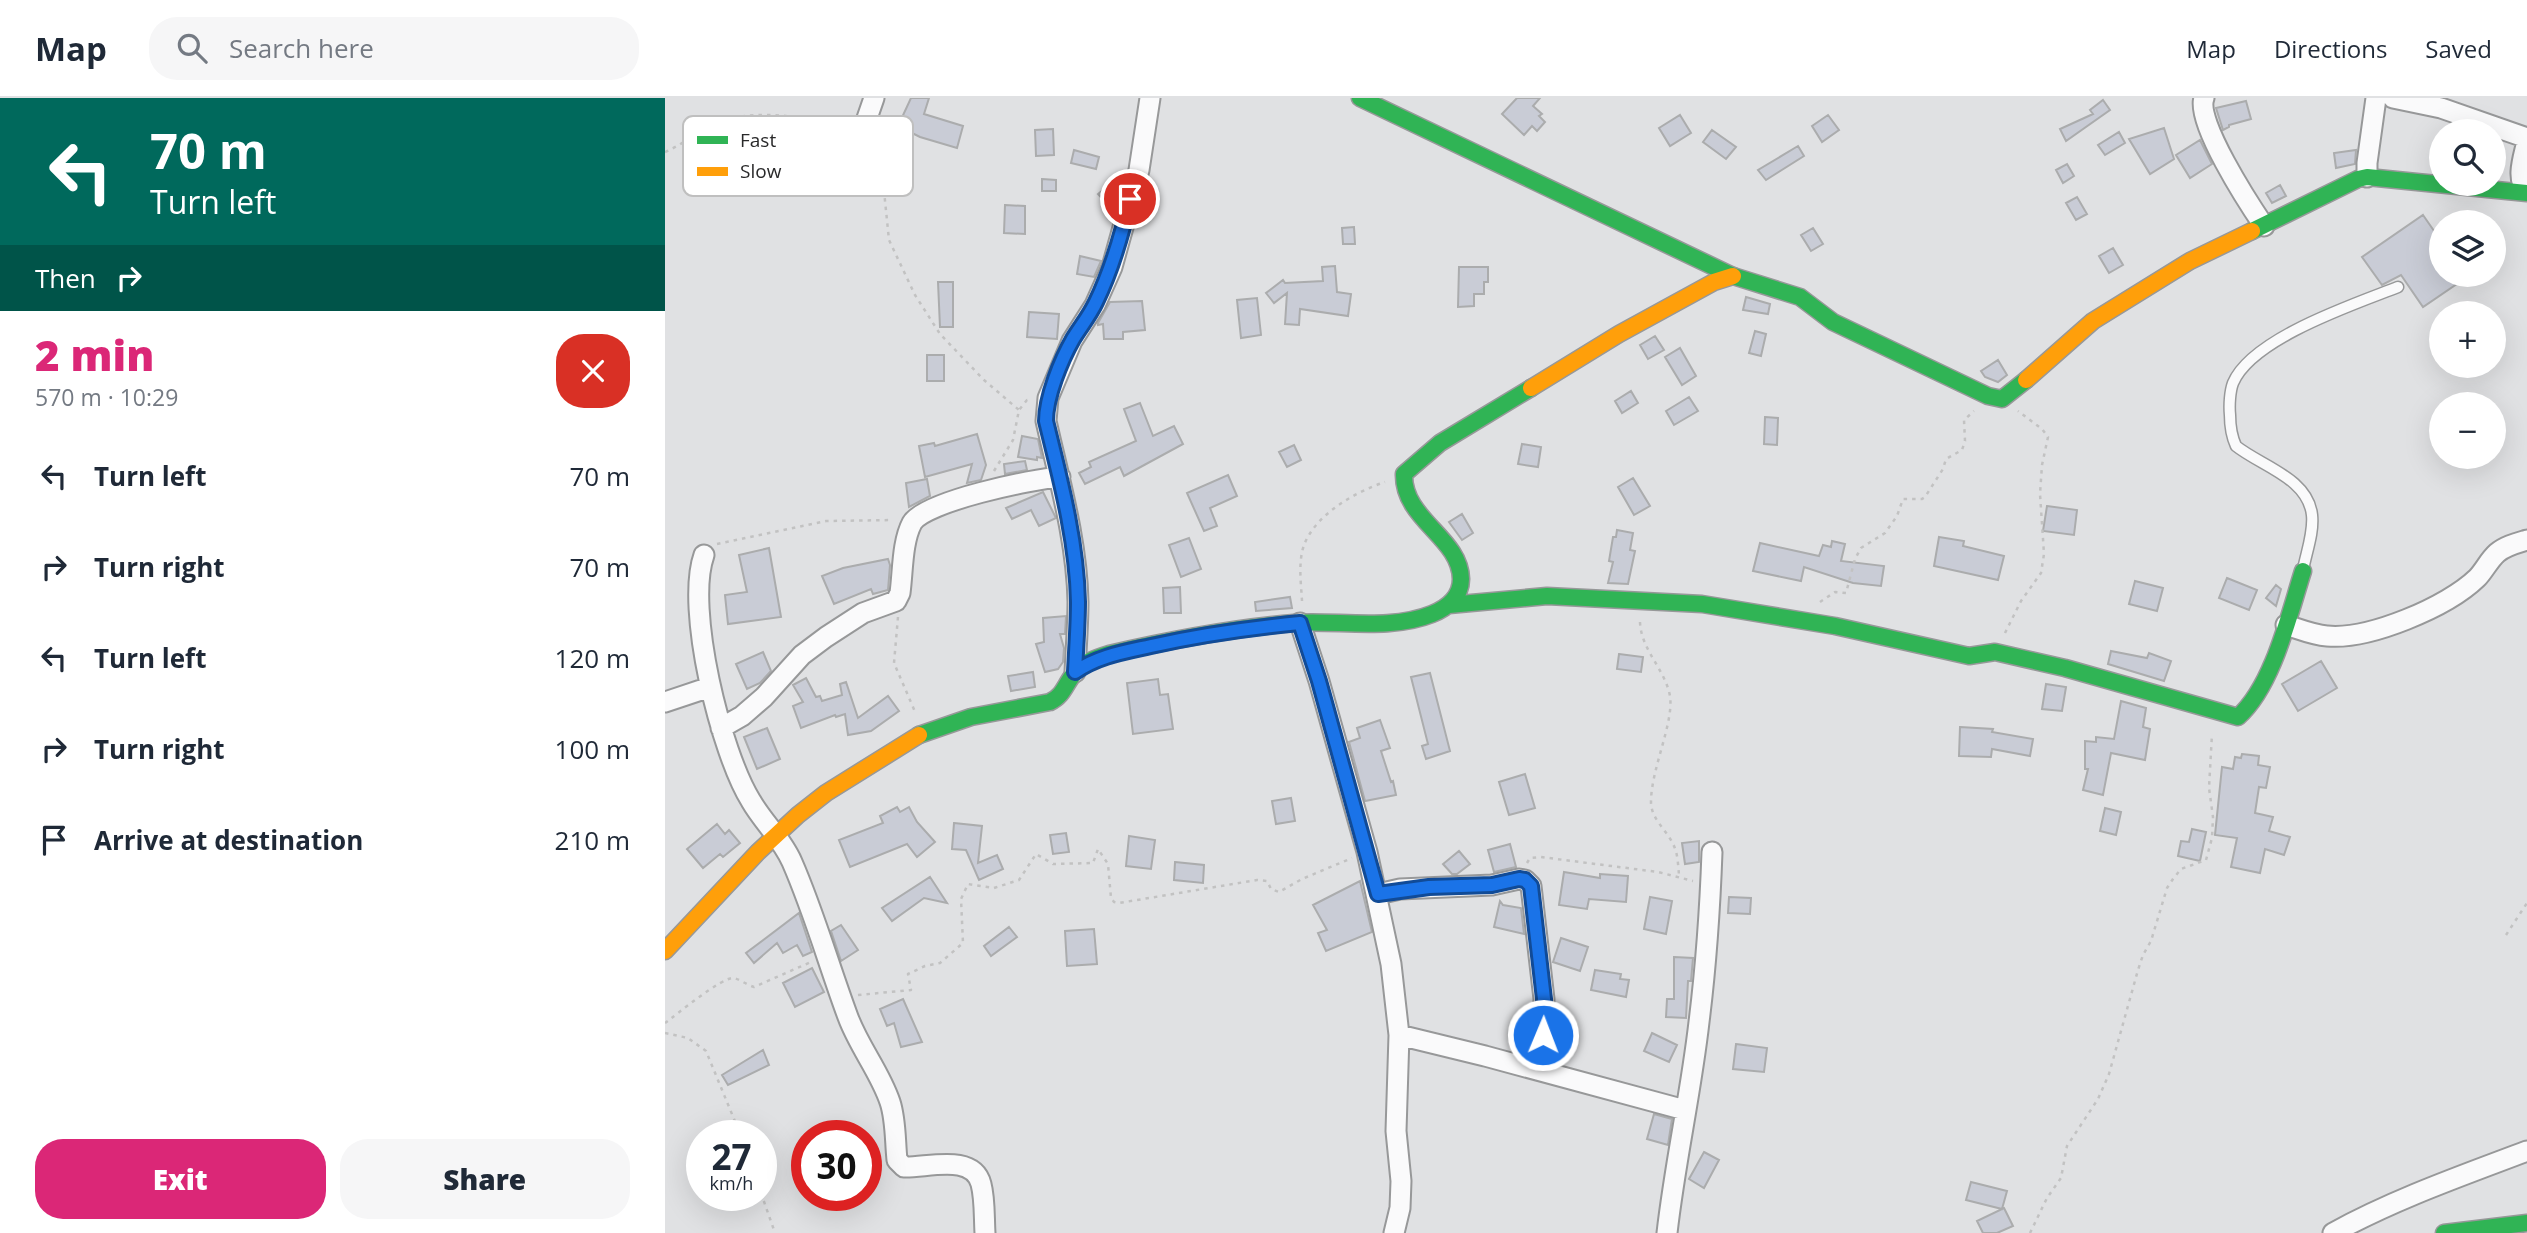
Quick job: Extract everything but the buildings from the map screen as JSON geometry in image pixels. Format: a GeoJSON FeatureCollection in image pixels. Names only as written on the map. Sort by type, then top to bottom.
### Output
{"type":"FeatureCollection","features":[{"type":"Feature","properties":{"kind":"street"},"geometry":{"type":"LineString","coordinates":[[868,116],[874,98]]}},
{"type":"Feature","properties":{"kind":"street"},"geometry":{"type":"LineString","coordinates":[[665,951],[776,834],[820,797],[925,732],[960,720],[1050,702],[1064,692],[1075,672],[1078,601],[1061,477],[1046,421],[1048,398],[1072,341],[1095,305],[1112,267],[1139,170],[1150,98]]}},
{"type":"Feature","properties":{"kind":"street"},"geometry":{"type":"LineString","coordinates":[[1360,98],[1733,276],[1800,297],[1833,322],[1995,398],[2061,351],[2092,321],[2190,261],[2367,177],[2442,186],[2527,191]]}},
{"type":"Feature","properties":{"kind":"street"},"geometry":{"type":"LineString","coordinates":[[2204,98],[2203,108],[2213,138],[2239,188],[2264,226]]}},
{"type":"Feature","properties":{"kind":"street"},"geometry":{"type":"LineString","coordinates":[[2367,177],[2376,98]]}},
{"type":"Feature","properties":{"kind":"street"},"geometry":{"type":"LineString","coordinates":[[2393,98],[2441,108],[2527,140],[2521,177],[2522,186],[2527,191]]}},
{"type":"Feature","properties":{"kind":"street"},"geometry":{"type":"LineString","coordinates":[[1075,672],[1088,663],[1110,655],[1210,633],[1300,623],[1385,623],[1431,615],[1449,605],[1458,594],[1459,567],[1451,552],[1406,495],[1404,474],[1440,443],[1506,401],[1619,334],[1714,282],[1733,276]]}},
{"type":"Feature","properties":{"kind":"street"},"geometry":{"type":"LineString","coordinates":[[721,727],[742,716],[764,697],[802,655],[826,637],[863,613],[896,601],[900,593],[907,539],[914,520],[943,504],[982,492],[1061,477]]}},
{"type":"Feature","properties":{"kind":"street"},"geometry":{"type":"LineString","coordinates":[[2285,625],[2327,636],[2353,635],[2391,625],[2414,616],[2465,588],[2478,577],[2498,552],[2527,540]]}},
{"type":"Feature","properties":{"kind":"street"},"geometry":{"type":"LineString","coordinates":[[704,555],[699,579],[704,645],[710,687],[721,727],[750,800],[776,834],[792,861],[855,1037],[891,1104],[897,1160],[904,1167],[955,1164],[974,1170],[981,1183],[985,1233]]}},
{"type":"Feature","properties":{"kind":"street"},"geometry":{"type":"LineString","coordinates":[[1449,605],[1547,596],[1702,604],[1835,625],[1969,656],[1995,652],[2066,668],[2232,718],[2244,715],[2267,671],[2303,571]]}},
{"type":"Feature","properties":{"kind":"street"},"geometry":{"type":"LineString","coordinates":[[1300,623],[1367,852],[1391,964],[1399,1035],[1396,1131],[1401,1181],[1400,1208],[1394,1233]]}},
{"type":"Feature","properties":{"kind":"street"},"geometry":{"type":"LineString","coordinates":[[665,702],[710,687]]}},
{"type":"Feature","properties":{"kind":"street"},"geometry":{"type":"LineString","coordinates":[[1667,1233],[1699,1022],[1712,852]]}},
{"type":"Feature","properties":{"kind":"street"},"geometry":{"type":"LineString","coordinates":[[1378,894],[1400,889],[1492,885],[1511,880],[1525,880],[1531,886],[1544,999],[1538,1070]]}},
{"type":"Feature","properties":{"kind":"street"},"geometry":{"type":"LineString","coordinates":[[1399,1035],[1685,1110]]}},
{"type":"Feature","properties":{"kind":"street"},"geometry":{"type":"LineString","coordinates":[[2333,1233],[2372,1212],[2425,1189],[2527,1151]]}},
{"type":"Feature","properties":{"kind":"street"},"geometry":{"type":"LineString","coordinates":[[2444,1233],[2527,1223]]}},
{"type":"Feature","properties":{"kind":"lane"},"geometry":{"type":"LineString","coordinates":[[2303,571],[2312,526],[2309,503],[2301,489],[2237,446],[2231,436],[2230,426],[2229,409],[2233,384],[2241,371],[2269,344],[2347,306],[2398,287]]}},
{"type":"Feature","properties":{"kind":"path"},"geometry":{"type":"LineString","coordinates":[[748,116],[771,116]]}},
{"type":"Feature","properties":{"kind":"path"},"geometry":{"type":"LineString","coordinates":[[665,152],[683,142]]}},
{"type":"Feature","properties":{"kind":"path"},"geometry":{"type":"LineString","coordinates":[[885,196],[889,240],[915,295],[940,334],[984,380],[1019,410]]}},
{"type":"Feature","properties":{"kind":"path"},"geometry":{"type":"LineString","coordinates":[[982,492],[1013,440],[1019,410],[1027,400],[1048,398]]}},
{"type":"Feature","properties":{"kind":"path"},"geometry":{"type":"LineString","coordinates":[[1799,620],[1835,592],[1846,593],[1855,559],[1861,548],[1885,533],[1898,516],[1903,499],[1925,497],[1943,469],[1946,459],[1964,446],[1963,427],[1967,416],[1995,398],[2042,429],[2048,438],[2042,465],[2040,494],[2044,554],[2041,573],[2021,601],[1995,652]]}},
{"type":"Feature","properties":{"kind":"path"},"geometry":{"type":"LineString","coordinates":[[1300,623],[1301,561],[1304,546],[1313,530],[1347,499],[1404,474]]}},
{"type":"Feature","properties":{"kind":"path"},"geometry":{"type":"LineString","coordinates":[[704,555],[721,542],[826,521],[914,520]]}},
{"type":"Feature","properties":{"kind":"path"},"geometry":{"type":"LineString","coordinates":[[1639,600],[1640,632],[1667,683],[1671,700],[1652,785],[1651,805],[1655,818],[1675,847],[1679,875]]}},
{"type":"Feature","properties":{"kind":"path"},"geometry":{"type":"LineString","coordinates":[[896,601],[899,621],[894,663],[925,732]]}},
{"type":"Feature","properties":{"kind":"path"},"geometry":{"type":"LineString","coordinates":[[2029,1233],[2061,1178],[2067,1146],[2098,1099],[2109,1074],[2138,970],[2151,941],[2167,888],[2181,869],[2206,860],[2212,827],[2209,788],[2212,710]]}},
{"type":"Feature","properties":{"kind":"path"},"geometry":{"type":"LineString","coordinates":[[836,984],[860,997],[911,990],[908,974],[925,965],[940,963],[963,943],[961,899],[968,884],[994,888],[1019,880],[1036,854],[1053,864],[1093,863],[1098,849],[1108,864],[1111,898],[1119,903],[1257,880],[1267,881],[1271,889],[1279,892],[1302,879],[1367,852]]}},
{"type":"Feature","properties":{"kind":"path"},"geometry":{"type":"LineString","coordinates":[[1525,880],[1527,861],[1541,857],[1679,875],[1711,890]]}},
{"type":"Feature","properties":{"kind":"path"},"geometry":{"type":"LineString","coordinates":[[2507,935],[2527,903]]}},
{"type":"Feature","properties":{"kind":"path"},"geometry":{"type":"LineString","coordinates":[[665,1023],[683,1007],[727,979],[738,979],[751,987],[759,986],[825,955]]}},
{"type":"Feature","properties":{"kind":"path"},"geometry":{"type":"LineString","coordinates":[[665,1032],[688,1038],[706,1051],[734,1120]]}},
{"type":"Feature","properties":{"kind":"path"},"geometry":{"type":"LineString","coordinates":[[767,1211],[775,1233]]}},
{"type":"Feature","properties":{"kind":"traffic: fast"},"geometry":{"type":"LineString","coordinates":[[1360,98],[1733,276],[1800,297],[1833,322],[1988,396],[2002,399],[2026,380]]}},
{"type":"Feature","properties":{"kind":"traffic: fast"},"geometry":{"type":"LineString","coordinates":[[2252,231],[2367,177],[2527,193]]}},
{"type":"Feature","properties":{"kind":"traffic: fast"},"geometry":{"type":"LineString","coordinates":[[919,735],[971,717],[1050,702],[1061,693],[1080,667],[1109,654],[1201,635],[1271,625],[1311,622],[1381,624],[1416,619],[1443,609],[1459,591],[1461,579],[1458,564],[1452,551],[1412,504],[1406,490],[1404,474],[1440,443],[1531,388]]}},
{"type":"Feature","properties":{"kind":"traffic: fast"},"geometry":{"type":"LineString","coordinates":[[1449,605],[1547,596],[1702,604],[1835,626],[1969,656],[1995,652],[2065,668],[2238,717],[2250,704],[2270,669],[2303,571]]}},
{"type":"Feature","properties":{"kind":"traffic: fast"},"geometry":{"type":"LineString","coordinates":[[2444,1233],[2527,1223]]}},
{"type":"Feature","properties":{"kind":"traffic: slow"},"geometry":{"type":"LineString","coordinates":[[2026,380],[2093,321],[2190,261],[2252,231]]}},
{"type":"Feature","properties":{"kind":"traffic: slow"},"geometry":{"type":"LineString","coordinates":[[1531,388],[1619,334],[1714,282],[1733,276]]}},
{"type":"Feature","properties":{"kind":"traffic: slow"},"geometry":{"type":"LineString","coordinates":[[665,951],[758,852],[798,815],[826,793],[919,735]]}},
{"type":"Feature","properties":{"kind":"route"},"geometry":{"type":"LineString","coordinates":[[1130,199],[1112,267],[1095,305],[1072,341],[1048,398],[1046,411],[1049,436],[1062,486],[1076,576],[1078,601],[1075,672],[1088,663],[1110,655],[1210,633],[1300,623],[1319,681],[1378,894],[1400,889],[1492,885],[1525,880],[1531,886],[1544,999],[1543,1035]]}}]}
